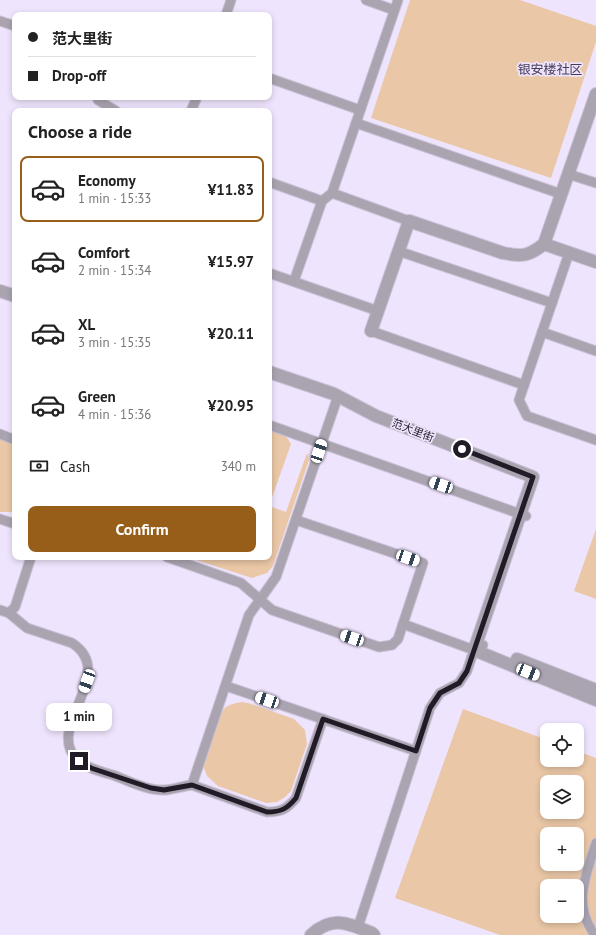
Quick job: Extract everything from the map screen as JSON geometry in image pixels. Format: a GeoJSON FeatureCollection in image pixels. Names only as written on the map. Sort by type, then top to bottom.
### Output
{"type":"FeatureCollection","features":[{"type":"Feature","properties":{"kind":"street"},"geometry":{"type":"LineString","coordinates":[[370,331],[409,221],[516,256],[533,253],[544,244],[596,94]]}},
{"type":"Feature","properties":{"kind":"street"},"geometry":{"type":"LineString","coordinates":[[544,244],[596,262]]}},
{"type":"Feature","properties":{"kind":"street"},"geometry":{"type":"LineString","coordinates":[[0,291],[12,295]]}},
{"type":"Feature","properties":{"kind":"street"},"geometry":{"type":"LineString","coordinates":[[0,298],[12,302]]}},
{"type":"Feature","properties":{"kind":"street","name":"范大里街"},"geometry":{"type":"LineString","coordinates":[[272,365],[336,387],[377,411],[541,473],[479,648]]}},
{"type":"Feature","properties":{"kind":"street","name":"范大里街"},"geometry":{"type":"LineString","coordinates":[[272,373],[338,396],[376,416],[533,477],[479,648]]}},
{"type":"Feature","properties":{"kind":"street"},"geometry":{"type":"LineString","coordinates":[[479,648],[596,690]]}},
{"type":"Feature","properties":{"kind":"street"},"geometry":{"type":"LineString","coordinates":[[479,648],[596,700]]}},
{"type":"Feature","properties":{"kind":"street"},"geometry":{"type":"LineString","coordinates":[[311,935],[318,929],[328,924],[340,922],[358,927],[374,935]]}},
{"type":"Feature","properties":{"kind":"lane"},"geometry":{"type":"LineString","coordinates":[[227,12],[231,0]]}},
{"type":"Feature","properties":{"kind":"lane"},"geometry":{"type":"LineString","coordinates":[[366,0],[394,10]]}},
{"type":"Feature","properties":{"kind":"lane"},"geometry":{"type":"LineString","coordinates":[[294,281],[322,201],[332,193],[398,0]]}},
{"type":"Feature","properties":{"kind":"lane"},"geometry":{"type":"LineString","coordinates":[[0,21],[12,25]]}},
{"type":"Feature","properties":{"kind":"lane"},"geometry":{"type":"LineString","coordinates":[[272,79],[360,110]]}},
{"type":"Feature","properties":{"kind":"lane"},"geometry":{"type":"LineString","coordinates":[[98,100],[111,108]]}},
{"type":"Feature","properties":{"kind":"lane"},"geometry":{"type":"LineString","coordinates":[[356,123],[561,194]]}},
{"type":"Feature","properties":{"kind":"lane"},"geometry":{"type":"LineString","coordinates":[[568,174],[596,183]]}},
{"type":"Feature","properties":{"kind":"lane"},"geometry":{"type":"LineString","coordinates":[[272,183],[322,201]]}},
{"type":"Feature","properties":{"kind":"lane"},"geometry":{"type":"LineString","coordinates":[[332,193],[409,221]]}},
{"type":"Feature","properties":{"kind":"lane"},"geometry":{"type":"LineString","coordinates":[[398,251],[552,303]]}},
{"type":"Feature","properties":{"kind":"lane"},"geometry":{"type":"LineString","coordinates":[[569,253],[518,400],[528,416],[596,440]]}},
{"type":"Feature","properties":{"kind":"lane"},"geometry":{"type":"LineString","coordinates":[[272,274],[378,311]]}},
{"type":"Feature","properties":{"kind":"lane"},"geometry":{"type":"LineString","coordinates":[[370,331],[524,385]]}},
{"type":"Feature","properties":{"kind":"lane"},"geometry":{"type":"LineString","coordinates":[[542,332],[596,351]]}},
{"type":"Feature","properties":{"kind":"lane"},"geometry":{"type":"LineString","coordinates":[[192,785],[250,615],[276,578],[338,396]]}},
{"type":"Feature","properties":{"kind":"lane"},"geometry":{"type":"LineString","coordinates":[[272,426],[526,516]]}},
{"type":"Feature","properties":{"kind":"lane"},"geometry":{"type":"LineString","coordinates":[[0,434],[12,439]]}},
{"type":"Feature","properties":{"kind":"lane"},"geometry":{"type":"LineString","coordinates":[[0,519],[12,523]]}},
{"type":"Feature","properties":{"kind":"lane"},"geometry":{"type":"LineString","coordinates":[[176,560],[241,583],[272,610],[379,647],[392,645],[398,639],[422,563],[296,520]]}},
{"type":"Feature","properties":{"kind":"lane"},"geometry":{"type":"LineString","coordinates":[[9,613],[15,607],[30,560]]}},
{"type":"Feature","properties":{"kind":"lane"},"geometry":{"type":"LineString","coordinates":[[0,610],[9,613],[27,628],[72,643],[78,647],[85,656],[89,671],[87,681],[69,729],[68,740],[72,751],[79,761],[91,768],[151,788],[164,790],[192,785],[267,812],[278,812],[290,806],[296,798],[323,719]]}},
{"type":"Feature","properties":{"kind":"lane"},"geometry":{"type":"LineString","coordinates":[[358,927],[430,708],[440,693],[459,683],[479,648],[403,624]]}},
{"type":"Feature","properties":{"kind":"lane"},"geometry":{"type":"LineString","coordinates":[[226,686],[416,751]]}},
{"type":"Feature","properties":{"kind":"lane"},"geometry":{"type":"LineString","coordinates":[[595,935],[584,917],[582,905],[584,881],[593,862],[596,843]]}},
{"type":"Feature","properties":{"kind":"shaded area"},"geometry":{"type":"Polygon","coordinates":[[[410,0],[520,0],[596,26],[596,42],[551,178],[371,118],[410,0]]]}},
{"type":"Feature","properties":{"kind":"shaded area"},"geometry":{"type":"Polygon","coordinates":[[[272,431],[285,435],[291,444],[272,498],[272,431]]]}},
{"type":"Feature","properties":{"kind":"shaded area"},"geometry":{"type":"Polygon","coordinates":[[[0,437],[12,441],[12,512],[0,512],[0,437]]]}},
{"type":"Feature","properties":{"kind":"shaded area"},"geometry":{"type":"Polygon","coordinates":[[[307,453],[309,460],[273,566],[267,573],[252,578],[196,560],[272,560],[272,507],[286,512],[307,453]]]}},
{"type":"Feature","properties":{"kind":"shaded area"},"geometry":{"type":"Polygon","coordinates":[[[596,529],[596,599],[574,591],[596,529]]]}},
{"type":"Feature","properties":{"kind":"shaded area"},"geometry":{"type":"Polygon","coordinates":[[[242,702],[294,719],[305,730],[307,744],[291,791],[277,802],[266,803],[218,786],[207,776],[204,768],[204,760],[219,717],[226,707],[242,702]]]}},
{"type":"Feature","properties":{"kind":"shaded area"},"geometry":{"type":"Polygon","coordinates":[[[463,709],[540,737],[540,767],[584,767],[584,754],[596,758],[596,935],[500,935],[395,898],[463,709]]]}},
{"type":"Feature","properties":{"kind":"district","name":"银安楼社区"},"geometry":{"type":"Point","coordinates":[550,69]}},
{"type":"Feature","properties":{"kind":"route"},"geometry":{"type":"LineString","coordinates":[[79,761],[91,768],[151,788],[164,790],[192,785],[267,812],[278,812],[290,806],[296,798],[323,719],[416,751],[430,708],[440,693],[459,683],[467,671],[533,477],[462,449]]}}]}
